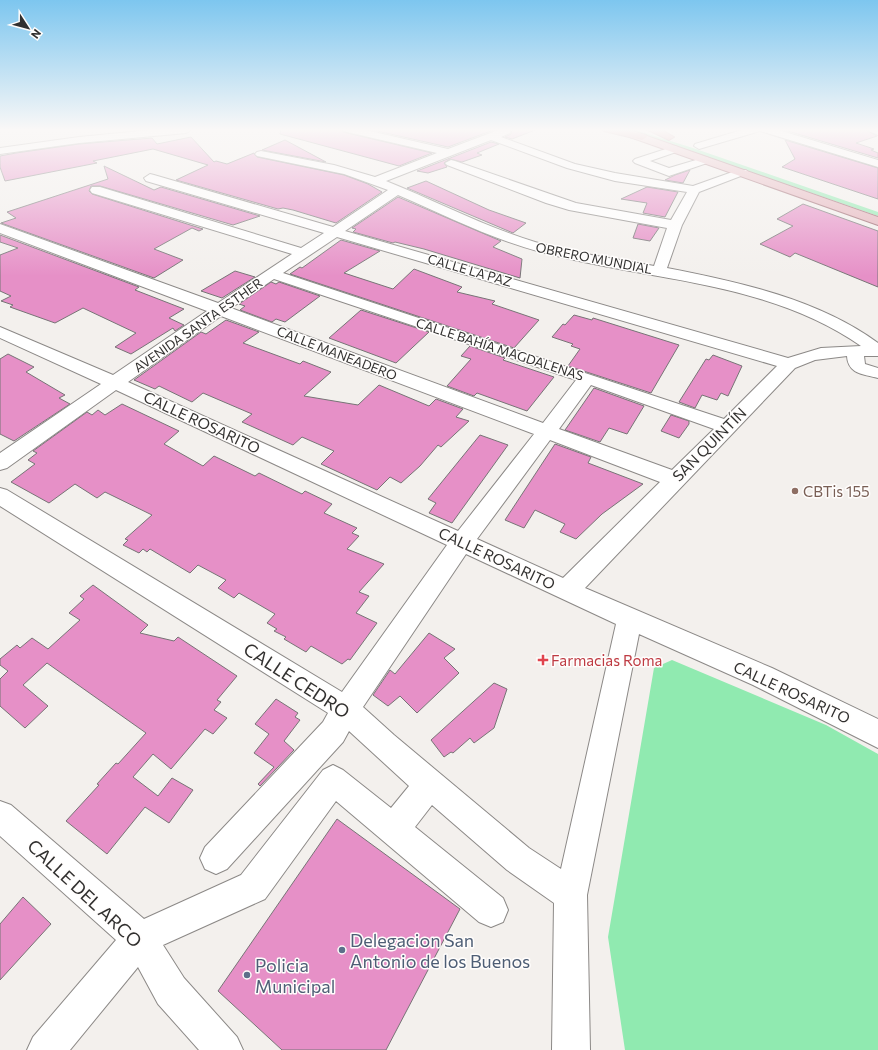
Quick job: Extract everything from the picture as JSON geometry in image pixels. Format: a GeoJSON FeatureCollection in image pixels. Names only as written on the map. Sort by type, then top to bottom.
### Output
{"type":"FeatureCollection","features":[{"type":"Feature","properties":{"kind":"main road"},"geometry":{"type":"LineString","coordinates":[[759,178],[878,221]]}},
{"type":"Feature","properties":{"kind":"main road"},"geometry":{"type":"LineString","coordinates":[[791,178],[878,208]]}},
{"type":"Feature","properties":{"kind":"street","name":"CALLE LA PAZ"},"geometry":{"type":"LineString","coordinates":[[150,178],[789,364]]}},
{"type":"Feature","properties":{"kind":"street","name":"OBRERO MUNDIAL"},"geometry":{"type":"LineString","coordinates":[[362,178],[375,181],[397,190],[493,232],[531,245],[583,258],[659,271],[770,297],[806,310],[850,331],[866,340],[878,351]]}},
{"type":"Feature","properties":{"kind":"street"},"geometry":{"type":"LineString","coordinates":[[375,181],[385,178]]}},
{"type":"Feature","properties":{"kind":"street"},"geometry":{"type":"LineString","coordinates":[[498,178],[550,200],[574,207],[675,225]]}},
{"type":"Feature","properties":{"kind":"street"},"geometry":{"type":"LineString","coordinates":[[621,178],[694,190],[726,178]]}},
{"type":"Feature","properties":{"kind":"street"},"geometry":{"type":"LineString","coordinates":[[96,190],[302,253]]}},
{"type":"Feature","properties":{"kind":"street","name":"AVENIDA SANTA ESTHER"},"geometry":{"type":"LineString","coordinates":[[0,463],[220,309],[397,190]]}},
{"type":"Feature","properties":{"kind":"street"},"geometry":{"type":"LineString","coordinates":[[659,271],[675,225],[694,190]]}},
{"type":"Feature","properties":{"kind":"street","name":"CALLE MANEADERO"},"geometry":{"type":"LineString","coordinates":[[0,228],[674,479]]}},
{"type":"Feature","properties":{"kind":"street","name":"CALLE BAHÍA MAGDALENAS"},"geometry":{"type":"LineString","coordinates":[[272,274],[587,378],[726,426]]}},
{"type":"Feature","properties":{"kind":"street","name":"CALLE ROSARITO"},"geometry":{"type":"LineString","coordinates":[[0,332],[115,382],[567,590],[821,703],[878,734]]}},
{"type":"Feature","properties":{"kind":"street"},"geometry":{"type":"LineString","coordinates":[[855,350],[856,364],[859,368],[878,373]]}},
{"type":"Feature","properties":{"kind":"street","name":"SAN QUINTÍN"},"geometry":{"type":"LineString","coordinates":[[567,590],[726,426],[789,364],[816,353],[855,350],[878,351]]}},
{"type":"Feature","properties":{"kind":"street"},"geometry":{"type":"LineString","coordinates":[[216,858],[333,732],[346,709],[462,542],[545,431],[587,378]]}},
{"type":"Feature","properties":{"kind":"street","name":"CALLE CEDRO"},"geometry":{"type":"LineString","coordinates":[[0,496],[346,709],[384,745],[518,859],[571,895]]}},
{"type":"Feature","properties":{"kind":"street"},"geometry":{"type":"LineString","coordinates":[[571,1050],[571,895],[630,618]]}},
{"type":"Feature","properties":{"kind":"street"},"geometry":{"type":"LineString","coordinates":[[46,1050],[140,938],[253,887],[332,780],[394,829],[491,910]]}},
{"type":"Feature","properties":{"kind":"street"},"geometry":{"type":"LineString","coordinates":[[394,829],[430,784]]}},
{"type":"Feature","properties":{"kind":"street","name":"CALLE DEL ARCO"},"geometry":{"type":"LineString","coordinates":[[0,816],[140,938],[171,991],[224,1050]]}},
{"type":"Feature","properties":{"kind":"green space"},"geometry":{"type":"Polygon","coordinates":[[[768,178],[780,178],[878,212],[878,216],[768,178]]]}},
{"type":"Feature","properties":{"kind":"green space"},"geometry":{"type":"Polygon","coordinates":[[[672,660],[826,725],[878,754],[878,1050],[625,1050],[608,937],[654,668],[672,660]]]}},
{"type":"Feature","properties":{"kind":"building"},"geometry":{"type":"Polygon","coordinates":[[[4,178],[20,178],[5,181],[4,178]]]}},
{"type":"Feature","properties":{"kind":"building"},"geometry":{"type":"Polygon","coordinates":[[[129,178],[154,190],[161,187],[260,216],[233,225],[100,186],[91,186],[89,191],[92,194],[203,229],[199,231],[192,228],[154,249],[183,260],[154,278],[1,223],[16,218],[7,212],[108,179],[129,178]]]}},
{"type":"Feature","properties":{"kind":"building"},"geometry":{"type":"Polygon","coordinates":[[[180,178],[352,178],[368,184],[382,192],[336,223],[293,210],[283,208],[278,209],[176,180],[180,178]]]}},
{"type":"Feature","properties":{"kind":"building"},"geometry":{"type":"Polygon","coordinates":[[[669,178],[686,178],[683,183],[665,180],[669,178]]]}},
{"type":"Feature","properties":{"kind":"building"},"geometry":{"type":"Polygon","coordinates":[[[815,178],[878,178],[878,199],[815,178]]]}},
{"type":"Feature","properties":{"kind":"building"},"geometry":{"type":"Polygon","coordinates":[[[426,181],[489,210],[526,223],[513,233],[407,188],[426,181]]]}},
{"type":"Feature","properties":{"kind":"building"},"geometry":{"type":"Polygon","coordinates":[[[647,187],[678,192],[665,217],[643,213],[647,203],[621,199],[647,187]]]}},
{"type":"Feature","properties":{"kind":"building"},"geometry":{"type":"Polygon","coordinates":[[[398,197],[501,241],[493,247],[522,259],[520,278],[424,249],[395,242],[393,243],[353,232],[356,229],[352,228],[398,197]]]}},
{"type":"Feature","properties":{"kind":"building"},"geometry":{"type":"Polygon","coordinates":[[[803,204],[878,231],[878,287],[795,253],[790,257],[760,244],[793,226],[777,219],[803,204]]]}},
{"type":"Feature","properties":{"kind":"building"},"geometry":{"type":"Polygon","coordinates":[[[638,224],[659,228],[650,241],[633,238],[638,224]]]}},
{"type":"Feature","properties":{"kind":"building"},"geometry":{"type":"Polygon","coordinates":[[[0,235],[139,287],[135,290],[184,309],[169,318],[184,325],[175,331],[173,328],[131,354],[115,347],[136,333],[83,308],[55,323],[10,307],[13,305],[1,301],[11,296],[0,291],[0,255],[18,248],[0,242],[0,235]]]}},
{"type":"Feature","properties":{"kind":"building"},"geometry":{"type":"Polygon","coordinates":[[[341,240],[380,251],[344,273],[393,289],[414,269],[462,287],[457,292],[495,301],[492,304],[539,320],[514,348],[290,274],[300,267],[302,268],[341,240]]]}},
{"type":"Feature","properties":{"kind":"building"},"geometry":{"type":"Polygon","coordinates":[[[235,271],[255,277],[222,298],[201,291],[235,271]]]}},
{"type":"Feature","properties":{"kind":"building"},"geometry":{"type":"Polygon","coordinates":[[[271,282],[276,284],[279,282],[320,296],[285,322],[276,319],[272,322],[240,310],[245,306],[239,304],[271,282]]]}},
{"type":"Feature","properties":{"kind":"building"},"geometry":{"type":"Polygon","coordinates":[[[361,310],[429,332],[396,363],[329,338],[361,310]]]}},
{"type":"Feature","properties":{"kind":"building"},"geometry":{"type":"Polygon","coordinates":[[[574,315],[592,320],[593,318],[679,345],[651,393],[568,366],[580,349],[571,346],[573,344],[552,337],[563,324],[565,325],[574,315]]]}},
{"type":"Feature","properties":{"kind":"building"},"geometry":{"type":"Polygon","coordinates":[[[226,320],[259,332],[243,343],[300,364],[303,361],[331,372],[304,396],[358,405],[379,385],[429,406],[436,399],[463,409],[456,417],[469,421],[441,447],[438,445],[420,466],[401,483],[390,477],[377,490],[321,464],[334,451],[302,437],[293,445],[242,422],[252,414],[203,393],[192,402],[159,386],[155,389],[134,380],[201,332],[206,334],[226,320]]]}},
{"type":"Feature","properties":{"kind":"building"},"geometry":{"type":"Polygon","coordinates":[[[470,346],[505,358],[503,360],[554,377],[527,411],[477,393],[474,396],[447,386],[471,359],[461,356],[470,346]]]}},
{"type":"Feature","properties":{"kind":"building"},"geometry":{"type":"Polygon","coordinates":[[[8,354],[34,367],[26,372],[65,395],[59,398],[70,404],[14,441],[0,434],[0,359],[8,354]]]}},
{"type":"Feature","properties":{"kind":"building"},"geometry":{"type":"Polygon","coordinates":[[[713,355],[742,366],[728,396],[721,393],[717,400],[702,395],[695,408],[679,402],[706,359],[709,360],[713,355]]]}},
{"type":"Feature","properties":{"kind":"building"},"geometry":{"type":"Polygon","coordinates":[[[594,388],[644,406],[627,434],[609,428],[600,442],[565,430],[594,388]]]}},
{"type":"Feature","properties":{"kind":"building"},"geometry":{"type":"Polygon","coordinates":[[[122,404],[179,431],[164,444],[203,466],[214,456],[255,476],[259,473],[302,494],[305,491],[332,504],[324,513],[357,528],[352,533],[359,536],[347,549],[384,564],[359,592],[369,596],[356,613],[377,623],[350,660],[348,659],[342,664],[311,646],[306,652],[284,639],[286,637],[274,631],[277,629],[267,623],[275,614],[239,593],[234,598],[218,588],[226,580],[198,565],[190,573],[150,549],[147,552],[143,549],[139,553],[123,545],[128,540],[125,539],[152,515],[105,492],[97,498],[75,484],[49,503],[11,482],[35,464],[28,460],[37,453],[33,451],[87,412],[92,415],[98,410],[105,415],[122,404]]]}},
{"type":"Feature","properties":{"kind":"building"},"geometry":{"type":"Polygon","coordinates":[[[671,415],[689,421],[689,424],[679,438],[661,431],[671,415]]]}},
{"type":"Feature","properties":{"kind":"building"},"geometry":{"type":"Polygon","coordinates":[[[480,435],[508,445],[452,523],[429,513],[436,503],[428,499],[480,435]]]}},
{"type":"Feature","properties":{"kind":"building"},"geometry":{"type":"Polygon","coordinates":[[[555,444],[591,457],[588,463],[643,484],[602,514],[576,539],[560,532],[565,524],[535,510],[524,528],[505,520],[555,444]]]}},
{"type":"Feature","properties":{"kind":"building"},"geometry":{"type":"Polygon","coordinates":[[[93,585],[148,625],[140,633],[174,641],[178,637],[237,676],[217,700],[221,702],[214,710],[227,718],[213,734],[205,729],[171,769],[153,754],[133,777],[158,796],[172,778],[193,790],[169,823],[145,807],[107,854],[66,821],[99,785],[97,784],[116,763],[118,764],[146,733],[47,663],[23,685],[48,706],[25,728],[0,706],[0,679],[8,671],[0,665],[0,659],[17,645],[20,648],[32,638],[48,649],[80,620],[69,613],[84,599],[80,596],[93,585]]]}},
{"type":"Feature","properties":{"kind":"building"},"geometry":{"type":"Polygon","coordinates":[[[429,633],[455,649],[444,658],[459,673],[417,713],[400,696],[388,706],[373,695],[390,670],[395,674],[429,633]]]}},
{"type":"Feature","properties":{"kind":"building"},"geometry":{"type":"Polygon","coordinates":[[[494,683],[507,689],[494,728],[474,743],[470,738],[453,753],[451,752],[444,757],[431,740],[494,683]]]}},
{"type":"Feature","properties":{"kind":"building"},"geometry":{"type":"Polygon","coordinates":[[[276,699],[298,713],[295,717],[300,720],[284,741],[294,750],[260,786],[258,784],[274,767],[254,753],[269,734],[255,724],[276,699]]]}},
{"type":"Feature","properties":{"kind":"building","name":"Delegacion San Antonio de los Buenos"},"geometry":{"type":"Polygon","coordinates":[[[337,819],[460,909],[386,1050],[282,1050],[218,991],[337,819]]]}},
{"type":"Feature","properties":{"kind":"building"},"geometry":{"type":"Polygon","coordinates":[[[23,897],[51,924],[0,980],[0,924],[23,897]]]}},
{"type":"Feature","properties":{"kind":"place","name":"CBTis 155"},"geometry":{"type":"Point","coordinates":[795,491]}},
{"type":"Feature","properties":{"kind":"place","name":"Farmacias Roma"},"geometry":{"type":"Point","coordinates":[543,660]}},
{"type":"Feature","properties":{"kind":"place","name":"Delegacion San Antonio de los Buenos"},"geometry":{"type":"Point","coordinates":[342,950]}},
{"type":"Feature","properties":{"kind":"place","name":"Policia Municipal"},"geometry":{"type":"Point","coordinates":[247,975]}}]}
